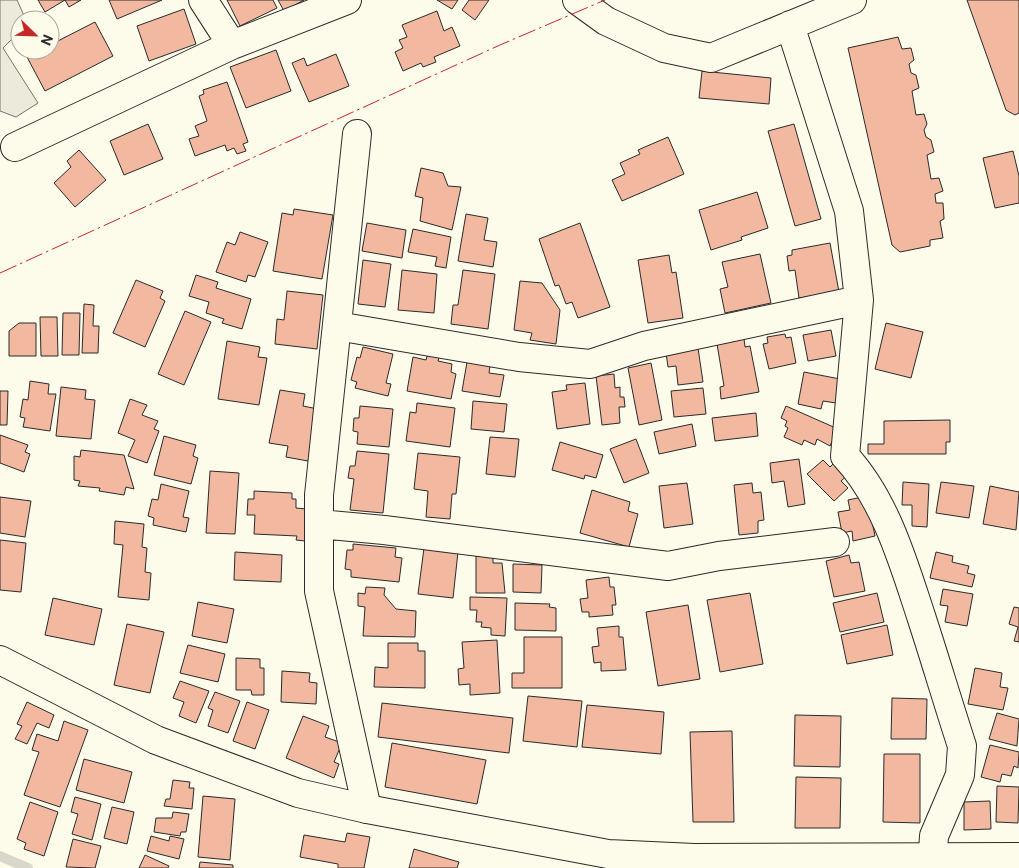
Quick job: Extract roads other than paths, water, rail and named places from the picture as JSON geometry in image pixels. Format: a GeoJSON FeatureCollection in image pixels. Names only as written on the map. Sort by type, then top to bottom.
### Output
{"type":"FeatureCollection","features":[{"type":"Feature","properties":{"kind":"street"},"geometry":{"type":"LineString","coordinates":[[203,0],[232,45]]}},
{"type":"Feature","properties":{"kind":"street"},"geometry":{"type":"LineString","coordinates":[[15,147],[232,45],[347,0]]}},
{"type":"Feature","properties":{"kind":"street"},"geometry":{"type":"LineString","coordinates":[[577,0],[606,22],[664,48],[711,58],[852,0]]}},
{"type":"Feature","properties":{"kind":"street"},"geometry":{"type":"LineString","coordinates":[[790,25],[849,211],[859,300],[845,456],[860,472],[875,498],[905,567],[962,746],[960,775],[934,836],[932,863]]}},
{"type":"Feature","properties":{"kind":"street"},"geometry":{"type":"LineString","coordinates":[[357,134],[319,495],[319,591],[367,809]]}},
{"type":"Feature","properties":{"kind":"street"},"geometry":{"type":"LineString","coordinates":[[337,326],[519,357],[590,364],[644,346],[859,300]]}},
{"type":"Feature","properties":{"kind":"street"},"geometry":{"type":"LineString","coordinates":[[320,524],[384,530],[668,566],[719,556],[835,542]]}},
{"type":"Feature","properties":{"kind":"street"},"geometry":{"type":"LineString","coordinates":[[0,660],[156,740],[298,793],[367,809],[608,854],[693,863],[932,863],[1019,857]]}},
{"type":"Feature","properties":{"kind":"waterway"},"geometry":{"type":"LineString","coordinates":[[0,856],[28,868]]}}]}
